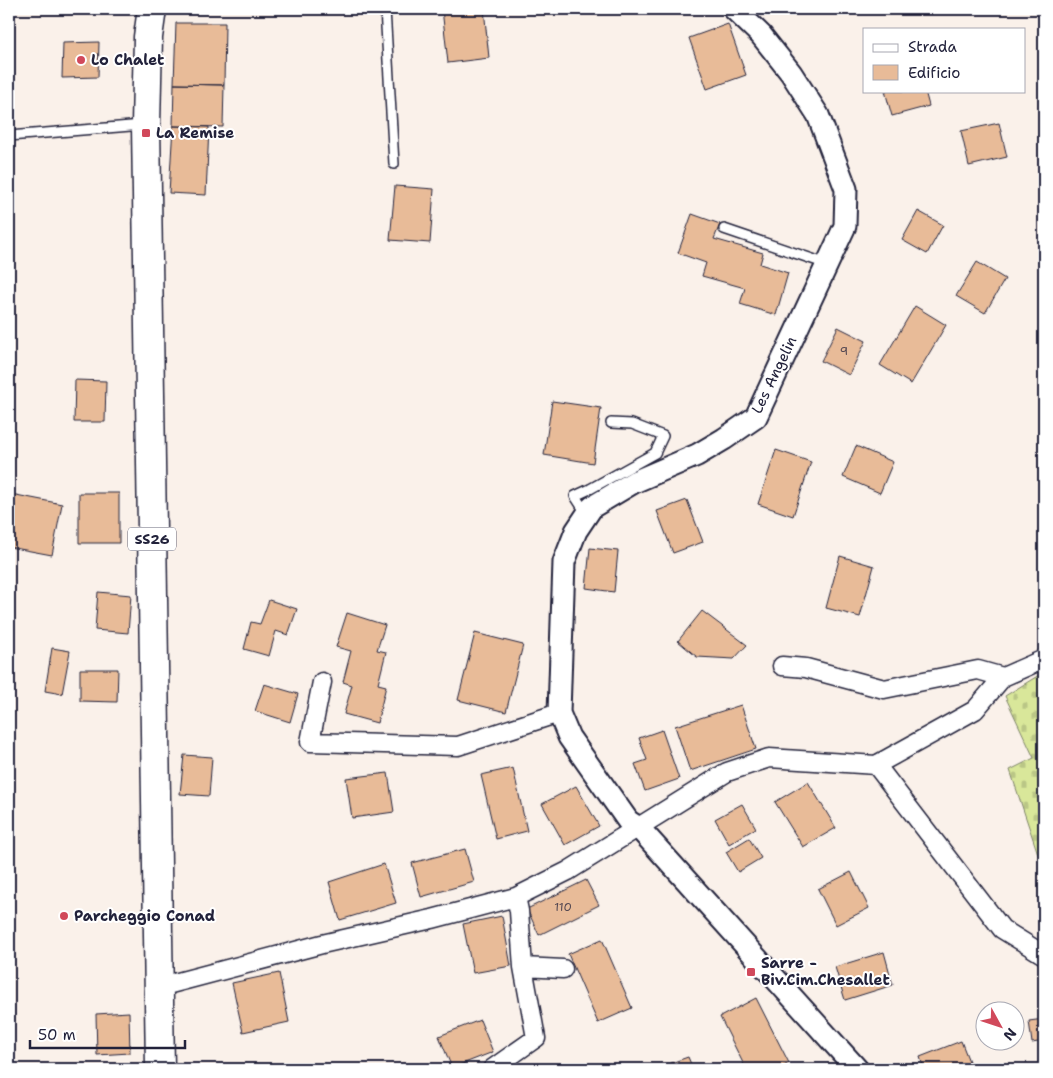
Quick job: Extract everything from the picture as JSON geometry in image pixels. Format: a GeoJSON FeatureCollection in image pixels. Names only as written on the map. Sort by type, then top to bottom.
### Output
{"type":"FeatureCollection","features":[{"type":"Feature","properties":{"kind":"main road","name":"SS26"},"geometry":{"type":"LineString","coordinates":[[152,9],[148,36],[146,125],[160,1069]]}},
{"type":"Feature","properties":{"kind":"street","name":"Les Angelin"},"geometry":{"type":"LineString","coordinates":[[559,713],[564,562],[576,532],[592,507],[634,482],[697,455],[756,417],[845,226],[846,189],[818,115],[791,74],[761,35],[734,9]]}},
{"type":"Feature","properties":{"kind":"street"},"geometry":{"type":"LineString","coordinates":[[159,987],[322,944],[432,919],[516,897],[568,871],[728,772],[769,758],[876,765],[975,710],[1003,677],[1044,659]]}},
{"type":"Feature","properties":{"kind":"street"},"geometry":{"type":"LineString","coordinates":[[782,666],[806,668],[884,689],[978,670],[1003,677]]}},
{"type":"Feature","properties":{"kind":"street"},"geometry":{"type":"LineString","coordinates":[[322,682],[310,742],[458,746],[559,713],[569,737],[628,821],[639,828],[857,1069]]}},
{"type":"Feature","properties":{"kind":"street"},"geometry":{"type":"LineString","coordinates":[[876,765],[1002,929],[1044,956]]}},
{"type":"Feature","properties":{"kind":"street"},"geometry":{"type":"LineString","coordinates":[[492,1069],[536,1038],[523,967],[519,911],[516,897]]}},
{"type":"Feature","properties":{"kind":"street"},"geometry":{"type":"LineString","coordinates":[[523,967],[563,969]]}},
{"type":"Feature","properties":{"kind":"lane"},"geometry":{"type":"LineString","coordinates":[[385,9],[394,164]]}},
{"type":"Feature","properties":{"kind":"lane"},"geometry":{"type":"LineString","coordinates":[[9,136],[146,125]]}},
{"type":"Feature","properties":{"kind":"lane"},"geometry":{"type":"LineString","coordinates":[[724,229],[827,264]]}},
{"type":"Feature","properties":{"kind":"lane"},"geometry":{"type":"LineString","coordinates":[[587,514],[575,496],[655,453],[663,436],[632,424],[610,423]]}},
{"type":"Feature","properties":{"kind":"green space"},"geometry":{"type":"Polygon","coordinates":[[[1044,672],[1044,872],[1010,770],[1034,758],[1005,696],[1044,672]]]}},
{"type":"Feature","properties":{"kind":"building"},"geometry":{"type":"Polygon","coordinates":[[[442,9],[484,9],[489,58],[448,63],[442,9]]]}},
{"type":"Feature","properties":{"kind":"building"},"geometry":{"type":"Polygon","coordinates":[[[176,23],[225,23],[224,85],[174,84],[176,23]]]}},
{"type":"Feature","properties":{"kind":"building"},"geometry":{"type":"Polygon","coordinates":[[[728,24],[746,75],[707,89],[689,38],[728,24]]]}},
{"type":"Feature","properties":{"kind":"building","name":"Lo Chalet"},"geometry":{"type":"Polygon","coordinates":[[[99,42],[98,77],[62,78],[63,43],[99,42]]]}},
{"type":"Feature","properties":{"kind":"building"},"geometry":{"type":"Polygon","coordinates":[[[174,84],[224,85],[223,127],[173,126],[174,84]]]}},
{"type":"Feature","properties":{"kind":"building"},"geometry":{"type":"Polygon","coordinates":[[[885,92],[925,92],[929,106],[892,116],[885,92]]]}},
{"type":"Feature","properties":{"kind":"building"},"geometry":{"type":"Polygon","coordinates":[[[999,123],[1007,157],[969,166],[961,131],[999,123]]]}},
{"type":"Feature","properties":{"kind":"building"},"geometry":{"type":"Polygon","coordinates":[[[173,126],[209,127],[206,195],[169,193],[173,126]]]}},
{"type":"Feature","properties":{"kind":"building"},"geometry":{"type":"Polygon","coordinates":[[[395,186],[434,189],[430,243],[390,240],[395,186]]]}},
{"type":"Feature","properties":{"kind":"building"},"geometry":{"type":"Polygon","coordinates":[[[918,211],[943,225],[927,254],[902,240],[918,211]]]}},
{"type":"Feature","properties":{"kind":"building"},"geometry":{"type":"Polygon","coordinates":[[[692,214],[720,224],[714,239],[763,253],[760,264],[788,273],[776,315],[740,304],[745,288],[702,276],[706,263],[678,253],[692,214]]]}},
{"type":"Feature","properties":{"kind":"building"},"geometry":{"type":"Polygon","coordinates":[[[977,262],[1005,279],[985,313],[956,296],[977,262]]]}},
{"type":"Feature","properties":{"kind":"building"},"geometry":{"type":"Polygon","coordinates":[[[915,306],[946,325],[911,384],[880,365],[915,306]]]}},
{"type":"Feature","properties":{"kind":"building"},"geometry":{"type":"Polygon","coordinates":[[[838,327],[866,341],[849,375],[821,361],[838,327]]]}},
{"type":"Feature","properties":{"kind":"building"},"geometry":{"type":"Polygon","coordinates":[[[75,380],[106,381],[105,422],[74,422],[75,380]]]}},
{"type":"Feature","properties":{"kind":"building"},"geometry":{"type":"Polygon","coordinates":[[[552,401],[601,408],[593,463],[544,455],[552,401]]]}},
{"type":"Feature","properties":{"kind":"building"},"geometry":{"type":"Polygon","coordinates":[[[856,446],[893,462],[880,493],[843,477],[856,446]]]}},
{"type":"Feature","properties":{"kind":"building"},"geometry":{"type":"Polygon","coordinates":[[[776,450],[811,462],[793,516],[758,504],[776,450]]]}},
{"type":"Feature","properties":{"kind":"building"},"geometry":{"type":"Polygon","coordinates":[[[79,493],[119,493],[119,543],[79,543],[79,493]]]}},
{"type":"Feature","properties":{"kind":"building"},"geometry":{"type":"Polygon","coordinates":[[[11,494],[62,504],[52,555],[9,547],[9,507],[11,494]]]}},
{"type":"Feature","properties":{"kind":"building"},"geometry":{"type":"Polygon","coordinates":[[[687,500],[703,542],[673,553],[657,511],[687,500]]]}},
{"type":"Feature","properties":{"kind":"building"},"geometry":{"type":"Polygon","coordinates":[[[590,548],[618,551],[614,592],[586,588],[590,548]]]}},
{"type":"Feature","properties":{"kind":"building"},"geometry":{"type":"Polygon","coordinates":[[[840,556],[874,566],[860,617],[826,608],[840,556]]]}},
{"type":"Feature","properties":{"kind":"building"},"geometry":{"type":"Polygon","coordinates":[[[98,592],[131,595],[128,633],[95,630],[98,592]]]}},
{"type":"Feature","properties":{"kind":"building"},"geometry":{"type":"Polygon","coordinates":[[[269,600],[297,609],[288,635],[276,631],[269,656],[244,649],[251,622],[260,624],[269,600]]]}},
{"type":"Feature","properties":{"kind":"building"},"geometry":{"type":"Polygon","coordinates":[[[702,611],[747,645],[734,659],[697,657],[678,641],[702,611]]]}},
{"type":"Feature","properties":{"kind":"building"},"geometry":{"type":"Polygon","coordinates":[[[347,613],[385,625],[377,650],[386,652],[378,684],[386,686],[377,723],[344,714],[352,685],[343,682],[351,651],[336,647],[347,613]]]}},
{"type":"Feature","properties":{"kind":"building"},"geometry":{"type":"Polygon","coordinates":[[[475,633],[523,645],[506,712],[458,700],[475,633]]]}},
{"type":"Feature","properties":{"kind":"building"},"geometry":{"type":"Polygon","coordinates":[[[52,648],[70,651],[62,694],[45,691],[52,648]]]}},
{"type":"Feature","properties":{"kind":"building"},"geometry":{"type":"Polygon","coordinates":[[[80,669],[118,669],[117,702],[80,701],[80,669]]]}},
{"type":"Feature","properties":{"kind":"building"},"geometry":{"type":"Polygon","coordinates":[[[264,684],[298,694],[290,722],[255,711],[264,684]]]}},
{"type":"Feature","properties":{"kind":"building"},"geometry":{"type":"Polygon","coordinates":[[[741,705],[756,749],[690,771],[675,726],[741,705]]]}},
{"type":"Feature","properties":{"kind":"building"},"geometry":{"type":"Polygon","coordinates":[[[662,730],[679,779],[645,791],[635,764],[647,760],[639,738],[662,730]]]}},
{"type":"Feature","properties":{"kind":"building"},"geometry":{"type":"Polygon","coordinates":[[[184,755],[212,757],[209,796],[180,794],[184,755]]]}},
{"type":"Feature","properties":{"kind":"building"},"geometry":{"type":"Polygon","coordinates":[[[513,768],[527,831],[496,839],[481,775],[513,768]]]}},
{"type":"Feature","properties":{"kind":"building"},"geometry":{"type":"Polygon","coordinates":[[[388,773],[394,812],[352,818],[346,778],[388,773]]]}},
{"type":"Feature","properties":{"kind":"building"},"geometry":{"type":"Polygon","coordinates":[[[808,782],[836,828],[803,847],[775,802],[808,782]]]}},
{"type":"Feature","properties":{"kind":"building"},"geometry":{"type":"Polygon","coordinates":[[[576,786],[599,826],[565,845],[542,804],[576,786]]]}},
{"type":"Feature","properties":{"kind":"building"},"geometry":{"type":"Polygon","coordinates":[[[742,804],[756,828],[729,844],[715,819],[742,804]]]}},
{"type":"Feature","properties":{"kind":"building"},"geometry":{"type":"Polygon","coordinates":[[[749,838],[761,858],[738,872],[726,852],[749,838]]]}},
{"type":"Feature","properties":{"kind":"building"},"geometry":{"type":"Polygon","coordinates":[[[465,849],[474,882],[421,897],[412,863],[465,849]]]}},
{"type":"Feature","properties":{"kind":"building"},"geometry":{"type":"Polygon","coordinates":[[[384,864],[396,903],[340,920],[329,882],[384,864]]]}},
{"type":"Feature","properties":{"kind":"building"},"geometry":{"type":"Polygon","coordinates":[[[851,872],[869,908],[836,925],[818,889],[851,872]]]}},
{"type":"Feature","properties":{"kind":"building"},"geometry":{"type":"Polygon","coordinates":[[[586,880],[599,905],[539,935],[527,909],[586,880]]]}},
{"type":"Feature","properties":{"kind":"building"},"geometry":{"type":"Polygon","coordinates":[[[502,916],[511,966],[473,973],[463,924],[502,916]]]}},
{"type":"Feature","properties":{"kind":"building"},"geometry":{"type":"Polygon","coordinates":[[[602,939],[632,1008],[598,1023],[568,954],[602,939]]]}},
{"type":"Feature","properties":{"kind":"building"},"geometry":{"type":"Polygon","coordinates":[[[884,952],[893,985],[845,1000],[835,967],[884,952]]]}},
{"type":"Feature","properties":{"kind":"building"},"geometry":{"type":"Polygon","coordinates":[[[279,973],[289,1022],[243,1032],[232,983],[279,973]]]}},
{"type":"Feature","properties":{"kind":"building"},"geometry":{"type":"Polygon","coordinates":[[[756,998],[789,1063],[778,1069],[746,1069],[720,1017],[756,998]]]}},
{"type":"Feature","properties":{"kind":"building"},"geometry":{"type":"Polygon","coordinates":[[[129,1012],[130,1053],[97,1055],[96,1014],[129,1012]]]}},
{"type":"Feature","properties":{"kind":"building"},"geometry":{"type":"Polygon","coordinates":[[[1044,1019],[1044,1041],[1032,1043],[1029,1021],[1044,1019]]]}},
{"type":"Feature","properties":{"kind":"building"},"geometry":{"type":"Polygon","coordinates":[[[480,1020],[493,1052],[452,1068],[439,1036],[480,1020]]]}},
{"type":"Feature","properties":{"kind":"building"},"geometry":{"type":"Polygon","coordinates":[[[961,1041],[972,1069],[924,1069],[920,1057],[961,1041]]]}},
{"type":"Feature","properties":{"kind":"building"},"geometry":{"type":"Polygon","coordinates":[[[688,1057],[693,1069],[654,1069],[688,1057]]]}},
{"type":"Feature","properties":{"kind":"place","name":"Lo Chalet"},"geometry":{"type":"Point","coordinates":[81,60]}},
{"type":"Feature","properties":{"kind":"place","name":"La Remise"},"geometry":{"type":"Point","coordinates":[146,133]}},
{"type":"Feature","properties":{"kind":"place","name":"Parcheggio Conad"},"geometry":{"type":"Point","coordinates":[64,916]}},
{"type":"Feature","properties":{"kind":"place","name":"Sarre - Biv.Cim.Chesallet"},"geometry":{"type":"Point","coordinates":[751,972]}}]}
